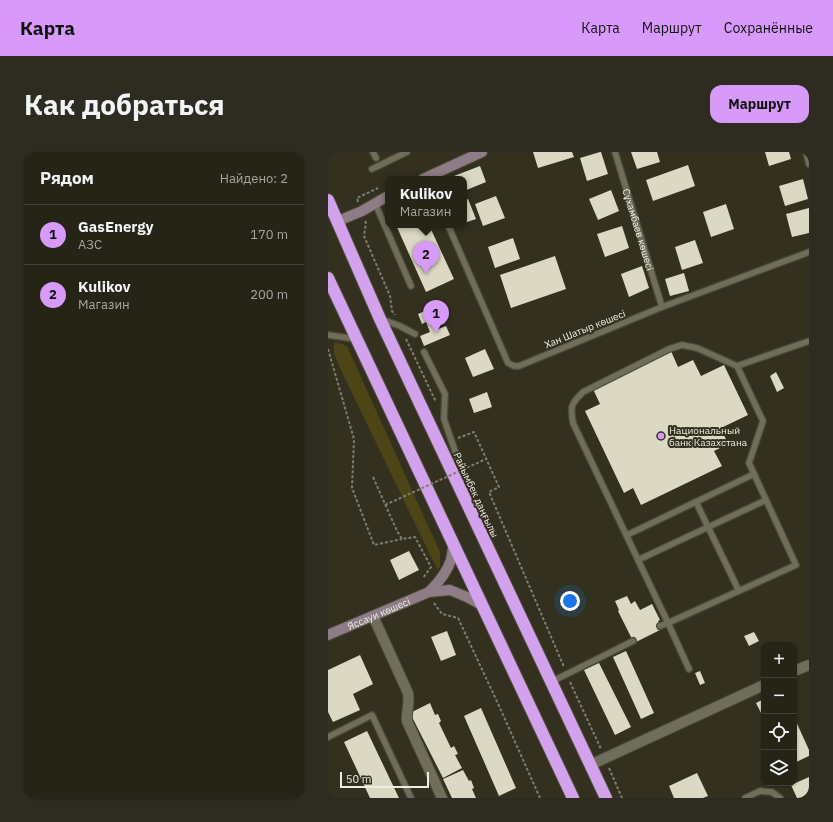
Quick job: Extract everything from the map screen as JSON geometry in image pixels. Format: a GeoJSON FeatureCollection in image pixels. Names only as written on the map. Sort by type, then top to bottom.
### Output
{"type":"FeatureCollection","features":[{"type":"Feature","properties":{"kind":"highway","name":"Райымбек даңғылы"},"geometry":{"type":"LineString","coordinates":[[328,200],[380,319],[606,798]]}},
{"type":"Feature","properties":{"kind":"highway"},"geometry":{"type":"LineString","coordinates":[[328,278],[573,798]]}},
{"type":"Feature","properties":{"kind":"main road"},"geometry":{"type":"LineString","coordinates":[[437,176],[482,152]]}},
{"type":"Feature","properties":{"kind":"main road"},"geometry":{"type":"LineString","coordinates":[[338,222],[385,198]]}},
{"type":"Feature","properties":{"kind":"main road"},"geometry":{"type":"LineString","coordinates":[[429,592],[440,582],[446,571],[454,545]]}},
{"type":"Feature","properties":{"kind":"main road"},"geometry":{"type":"LineString","coordinates":[[429,592],[450,590],[482,605]]}},
{"type":"Feature","properties":{"kind":"main road","name":"Яссауи көшесі"},"geometry":{"type":"LineString","coordinates":[[328,635],[429,592]]}},
{"type":"Feature","properties":{"kind":"street"},"geometry":{"type":"LineString","coordinates":[[373,616],[408,693],[409,700],[407,721],[442,798]]}},
{"type":"Feature","properties":{"kind":"street"},"geometry":{"type":"LineString","coordinates":[[797,670],[809,664]]}},
{"type":"Feature","properties":{"kind":"street"},"geometry":{"type":"LineString","coordinates":[[590,765],[761,686]]}},
{"type":"Feature","properties":{"kind":"lane"},"geometry":{"type":"LineString","coordinates":[[372,169],[408,152]]}},
{"type":"Feature","properties":{"kind":"lane","name":"Сұхамбаев көшесі"},"geometry":{"type":"LineString","coordinates":[[615,152],[662,307]]}},
{"type":"Feature","properties":{"kind":"lane"},"geometry":{"type":"LineString","coordinates":[[806,152],[809,164]]}},
{"type":"Feature","properties":{"kind":"lane"},"geometry":{"type":"LineString","coordinates":[[375,203],[385,226]]}},
{"type":"Feature","properties":{"kind":"lane"},"geometry":{"type":"LineString","coordinates":[[386,228],[411,286]]}},
{"type":"Feature","properties":{"kind":"lane","name":"Хан Шатыр көшесі"},"geometry":{"type":"LineString","coordinates":[[449,228],[508,362],[514,366],[520,366],[662,307],[809,252]]}},
{"type":"Feature","properties":{"kind":"lane"},"geometry":{"type":"LineString","coordinates":[[380,319],[400,326],[415,334]]}},
{"type":"Feature","properties":{"kind":"lane"},"geometry":{"type":"LineString","coordinates":[[328,334],[356,340]]}},
{"type":"Feature","properties":{"kind":"lane"},"geometry":{"type":"LineString","coordinates":[[737,366],[809,341]]}},
{"type":"Feature","properties":{"kind":"lane"},"geometry":{"type":"LineString","coordinates":[[660,626],[668,623],[796,565],[749,463],[763,421],[737,366],[697,348],[682,345],[669,349],[583,392],[574,400],[571,410],[573,423],[627,535],[638,560],[668,623],[689,669]]}},
{"type":"Feature","properties":{"kind":"lane"},"geometry":{"type":"LineString","coordinates":[[424,352],[445,394],[444,419],[494,562]]}},
{"type":"Feature","properties":{"kind":"lane"},"geometry":{"type":"LineString","coordinates":[[627,535],[754,474]]}},
{"type":"Feature","properties":{"kind":"lane"},"geometry":{"type":"LineString","coordinates":[[638,560],[766,500]]}},
{"type":"Feature","properties":{"kind":"lane"},"geometry":{"type":"LineString","coordinates":[[696,502],[739,591]]}},
{"type":"Feature","properties":{"kind":"lane"},"geometry":{"type":"LineString","coordinates":[[552,682],[633,640]]}},
{"type":"Feature","properties":{"kind":"lane"},"geometry":{"type":"LineString","coordinates":[[328,737],[372,715],[410,798]]}},
{"type":"Feature","properties":{"kind":"lane"},"geometry":{"type":"LineString","coordinates":[[745,798],[760,791],[772,792],[780,798]]}},
{"type":"Feature","properties":{"kind":"path"},"geometry":{"type":"LineString","coordinates":[[328,349],[354,439],[352,488],[374,545],[415,537],[431,567],[423,578]]}},
{"type":"Feature","properties":{"kind":"path"},"geometry":{"type":"LineString","coordinates":[[474,432],[499,487],[489,492],[622,798]]}},
{"type":"Feature","properties":{"kind":"path"},"geometry":{"type":"LineString","coordinates":[[385,505],[486,459]]}},
{"type":"Feature","properties":{"kind":"path"},"geometry":{"type":"LineString","coordinates":[[373,477],[402,539]]}},
{"type":"Feature","properties":{"kind":"path"},"geometry":{"type":"LineString","coordinates":[[434,603],[442,614],[458,618],[540,798]]}},
{"type":"Feature","properties":{"kind":"shaded area"},"geometry":{"type":"Polygon","coordinates":[[[336,342],[347,346],[440,552],[440,567],[437,569],[339,366],[334,353],[334,344],[336,342]]]}},
{"type":"Feature","properties":{"kind":"building"},"geometry":{"type":"Polygon","coordinates":[[[533,152],[572,152],[574,157],[538,168],[533,152]]]}},
{"type":"Feature","properties":{"kind":"building"},"geometry":{"type":"Polygon","coordinates":[[[601,152],[608,174],[587,181],[580,158],[601,152]]]}},
{"type":"Feature","properties":{"kind":"building"},"geometry":{"type":"Polygon","coordinates":[[[631,152],[657,152],[660,162],[637,169],[631,152]]]}},
{"type":"Feature","properties":{"kind":"building"},"geometry":{"type":"Polygon","coordinates":[[[765,152],[789,152],[791,159],[769,166],[765,152]]]}},
{"type":"Feature","properties":{"kind":"building"},"geometry":{"type":"Polygon","coordinates":[[[688,165],[695,186],[653,201],[646,180],[688,165]]]}},
{"type":"Feature","properties":{"kind":"building"},"geometry":{"type":"Polygon","coordinates":[[[480,166],[486,182],[467,190],[467,176],[454,176],[480,166]]]}},
{"type":"Feature","properties":{"kind":"building"},"geometry":{"type":"Polygon","coordinates":[[[803,179],[808,199],[785,206],[779,186],[803,179]]]}},
{"type":"Feature","properties":{"kind":"building"},"geometry":{"type":"Polygon","coordinates":[[[611,190],[619,211],[598,220],[589,199],[611,190]]]}},
{"type":"Feature","properties":{"kind":"building"},"geometry":{"type":"Polygon","coordinates":[[[496,196],[505,218],[483,226],[475,204],[496,196]]]}},
{"type":"Feature","properties":{"kind":"building"},"geometry":{"type":"Polygon","coordinates":[[[467,199],[476,219],[467,222],[467,199]]]}},
{"type":"Feature","properties":{"kind":"building"},"geometry":{"type":"Polygon","coordinates":[[[726,204],[734,229],[711,237],[703,212],[726,204]]]}},
{"type":"Feature","properties":{"kind":"building"},"geometry":{"type":"Polygon","coordinates":[[[809,208],[809,233],[792,237],[786,214],[809,208]]]}},
{"type":"Feature","properties":{"kind":"building"},"geometry":{"type":"Polygon","coordinates":[[[622,226],[629,248],[605,257],[597,234],[622,226]]]}},
{"type":"Feature","properties":{"kind":"building"},"geometry":{"type":"Polygon","coordinates":[[[397,228],[430,228],[454,279],[426,292],[397,228]]]}},
{"type":"Feature","properties":{"kind":"building"},"geometry":{"type":"Polygon","coordinates":[[[513,238],[520,259],[495,268],[488,247],[513,238]]]}},
{"type":"Feature","properties":{"kind":"building"},"geometry":{"type":"Polygon","coordinates":[[[695,240],[703,263],[682,270],[675,247],[695,240]]]}},
{"type":"Feature","properties":{"kind":"building"},"geometry":{"type":"Polygon","coordinates":[[[555,256],[566,289],[511,308],[500,275],[555,256]]]}},
{"type":"Feature","properties":{"kind":"building"},"geometry":{"type":"Polygon","coordinates":[[[642,266],[649,288],[629,297],[621,274],[642,266]]]}},
{"type":"Feature","properties":{"kind":"building"},"geometry":{"type":"Polygon","coordinates":[[[684,273],[689,291],[670,296],[665,279],[684,273]]]}},
{"type":"Feature","properties":{"kind":"building"},"geometry":{"type":"Polygon","coordinates":[[[432,308],[436,317],[431,319],[436,330],[446,326],[450,335],[424,346],[420,336],[430,332],[426,322],[422,324],[418,314],[432,308]]]}},
{"type":"Feature","properties":{"kind":"building"},"geometry":{"type":"Polygon","coordinates":[[[485,349],[494,369],[473,377],[465,358],[485,349]]]}},
{"type":"Feature","properties":{"kind":"building","name":"Национальный банк Казахстана"},"geometry":{"type":"Polygon","coordinates":[[[671,351],[678,367],[693,360],[701,376],[724,365],[748,415],[721,428],[728,444],[714,451],[722,466],[641,505],[633,488],[624,493],[585,411],[600,404],[593,389],[671,351]]]}},
{"type":"Feature","properties":{"kind":"building"},"geometry":{"type":"Polygon","coordinates":[[[776,372],[784,388],[777,392],[770,376],[776,372]]]}},
{"type":"Feature","properties":{"kind":"building"},"geometry":{"type":"Polygon","coordinates":[[[487,392],[492,407],[474,413],[469,399],[487,392]]]}},
{"type":"Feature","properties":{"kind":"building"},"geometry":{"type":"Polygon","coordinates":[[[409,551],[419,570],[399,580],[390,560],[409,551]]]}},
{"type":"Feature","properties":{"kind":"building"},"geometry":{"type":"Polygon","coordinates":[[[627,596],[631,604],[635,601],[640,610],[652,604],[660,620],[658,621],[662,629],[634,643],[618,611],[619,610],[615,601],[627,596]]]}},
{"type":"Feature","properties":{"kind":"building"},"geometry":{"type":"Polygon","coordinates":[[[447,631],[456,655],[441,661],[431,637],[447,631]]]}},
{"type":"Feature","properties":{"kind":"building"},"geometry":{"type":"Polygon","coordinates":[[[754,632],[759,641],[749,646],[744,636],[754,632]]]}},
{"type":"Feature","properties":{"kind":"building"},"geometry":{"type":"Polygon","coordinates":[[[626,651],[654,713],[641,719],[613,657],[626,651]]]}},
{"type":"Feature","properties":{"kind":"building"},"geometry":{"type":"Polygon","coordinates":[[[360,655],[373,684],[353,694],[360,710],[333,722],[328,712],[328,670],[360,655]]]}},
{"type":"Feature","properties":{"kind":"building"},"geometry":{"type":"Polygon","coordinates":[[[599,663],[631,727],[615,735],[584,670],[599,663]]]}},
{"type":"Feature","properties":{"kind":"building"},"geometry":{"type":"Polygon","coordinates":[[[700,671],[705,683],[700,685],[695,673],[700,671]]]}},
{"type":"Feature","properties":{"kind":"building"},"geometry":{"type":"Polygon","coordinates":[[[761,700],[761,713],[756,703],[761,700]]]}},
{"type":"Feature","properties":{"kind":"building"},"geometry":{"type":"Polygon","coordinates":[[[430,703],[435,715],[438,714],[441,721],[439,723],[451,748],[454,746],[458,754],[455,755],[462,768],[443,778],[410,713],[430,703]]]}},
{"type":"Feature","properties":{"kind":"building"},"geometry":{"type":"Polygon","coordinates":[[[481,708],[516,788],[499,796],[464,716],[481,708]]]}},
{"type":"Feature","properties":{"kind":"building"},"geometry":{"type":"Polygon","coordinates":[[[797,724],[809,750],[809,756],[797,762],[797,724]]]}},
{"type":"Feature","properties":{"kind":"building"},"geometry":{"type":"Polygon","coordinates":[[[367,731],[399,798],[370,798],[344,742],[367,731]]]}},
{"type":"Feature","properties":{"kind":"building"},"geometry":{"type":"Polygon","coordinates":[[[463,770],[469,781],[471,780],[474,788],[472,789],[476,798],[452,798],[443,779],[463,770]]]}},
{"type":"Feature","properties":{"kind":"building"},"geometry":{"type":"Polygon","coordinates":[[[697,773],[708,796],[703,798],[674,798],[669,786],[697,773]]]}},
{"type":"Feature","properties":{"kind":"building"},"geometry":{"type":"Polygon","coordinates":[[[809,777],[809,798],[797,798],[791,786],[797,786],[797,782],[809,777]]]}},
{"type":"Feature","properties":{"kind":"place","name":"Kulikov"},"geometry":{"type":"Point","coordinates":[426,274]}},
{"type":"Feature","properties":{"kind":"place","name":"GasEnergy"},"geometry":{"type":"Point","coordinates":[436,333]}},
{"type":"Feature","properties":{"kind":"place","name":"Национальный банк Казахстана"},"geometry":{"type":"Point","coordinates":[661,436]}}]}
